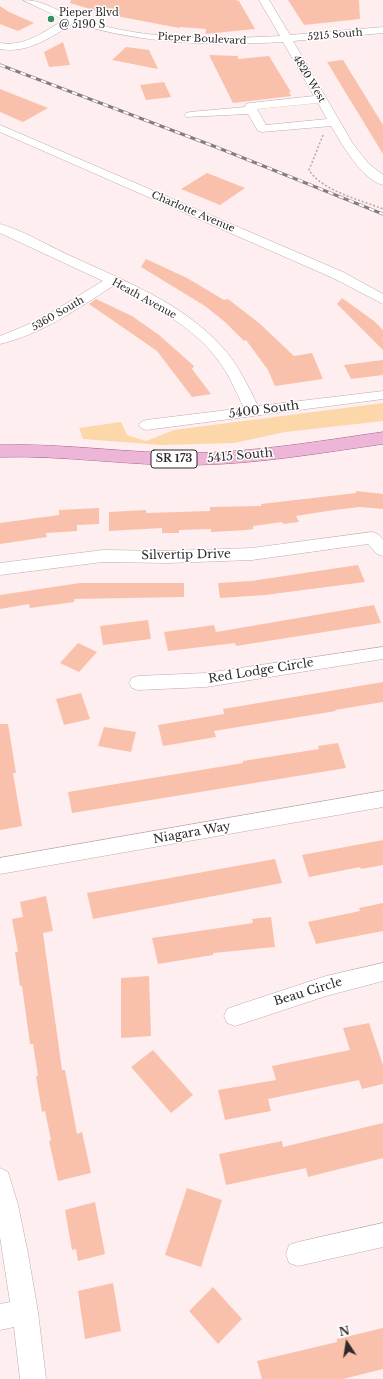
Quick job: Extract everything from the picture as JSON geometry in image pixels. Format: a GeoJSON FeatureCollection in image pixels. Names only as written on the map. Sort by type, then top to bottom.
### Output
{"type":"FeatureCollection","features":[{"type":"Feature","properties":{"kind":"main road","name":"5415 South"},"geometry":{"type":"LineString","coordinates":[[0,452],[62,452],[165,459],[213,459],[251,456],[383,438]]}},
{"type":"Feature","properties":{"kind":"street","name":"Pieper Boulevard"},"geometry":{"type":"LineString","coordinates":[[28,0],[72,20],[122,32],[160,38],[236,42],[287,39]]}},
{"type":"Feature","properties":{"kind":"street","name":"4820 West"},"geometry":{"type":"LineString","coordinates":[[264,0],[321,99],[330,123],[357,158],[372,174],[383,181]]}},
{"type":"Feature","properties":{"kind":"street"},"geometry":{"type":"LineString","coordinates":[[0,46],[16,47],[30,44],[72,20]]}},
{"type":"Feature","properties":{"kind":"street","name":"5215 South"},"geometry":{"type":"LineString","coordinates":[[287,39],[383,30]]}},
{"type":"Feature","properties":{"kind":"street"},"geometry":{"type":"LineString","coordinates":[[321,99],[250,106],[262,129],[330,123]]}},
{"type":"Feature","properties":{"kind":"street"},"geometry":{"type":"LineString","coordinates":[[190,115],[252,110]]}},
{"type":"Feature","properties":{"kind":"street","name":"Charlotte Avenue"},"geometry":{"type":"LineString","coordinates":[[0,128],[338,275],[383,300]]}},
{"type":"Feature","properties":{"kind":"street","name":"Heath Avenue"},"geometry":{"type":"LineString","coordinates":[[0,228],[112,281],[184,320],[210,342],[234,373],[253,411]]}},
{"type":"Feature","properties":{"kind":"street","name":"5360 South"},"geometry":{"type":"LineString","coordinates":[[0,340],[36,327],[112,281]]}},
{"type":"Feature","properties":{"kind":"street","name":"5400 South"},"geometry":{"type":"LineString","coordinates":[[146,425],[383,395]]}},
{"type":"Feature","properties":{"kind":"street","name":"Silvertip Drive"},"geometry":{"type":"LineString","coordinates":[[0,569],[103,556],[168,557],[252,554],[372,538],[383,550]]}},
{"type":"Feature","properties":{"kind":"street","name":"Red Lodge Circle"},"geometry":{"type":"LineString","coordinates":[[138,683],[206,680],[383,652]]}},
{"type":"Feature","properties":{"kind":"street","name":"Niagara Way"},"geometry":{"type":"LineString","coordinates":[[0,866],[383,799]]}},
{"type":"Feature","properties":{"kind":"street","name":"Beau Circle"},"geometry":{"type":"LineString","coordinates":[[235,1016],[326,986],[383,972]]}},
{"type":"Feature","properties":{"kind":"street"},"geometry":{"type":"LineString","coordinates":[[0,1180],[9,1218],[33,1379]]}},
{"type":"Feature","properties":{"kind":"street"},"geometry":{"type":"LineString","coordinates":[[298,1254],[383,1235]]}},
{"type":"Feature","properties":{"kind":"street"},"geometry":{"type":"LineString","coordinates":[[0,1317],[24,1312]]}},
{"type":"Feature","properties":{"kind":"path"},"geometry":{"type":"LineString","coordinates":[[330,123],[326,127],[320,146],[310,165],[309,173],[320,183],[383,209]]}},
{"type":"Feature","properties":{"kind":"shaded area"},"geometry":{"type":"Polygon","coordinates":[[[383,403],[383,421],[285,432],[234,443],[161,445],[83,439],[79,428],[121,422],[127,435],[146,441],[174,430],[383,403]]]}},
{"type":"Feature","properties":{"kind":"building"},"geometry":{"type":"Polygon","coordinates":[[[71,0],[236,0],[239,1],[255,29],[205,34],[206,29],[179,28],[106,14],[70,3],[71,0]]]}},
{"type":"Feature","properties":{"kind":"building"},"geometry":{"type":"Polygon","coordinates":[[[288,0],[359,0],[360,19],[304,25],[288,0]]]}},
{"type":"Feature","properties":{"kind":"building"},"geometry":{"type":"Polygon","coordinates":[[[0,6],[9,12],[34,23],[18,31],[0,24],[0,6]]]}},
{"type":"Feature","properties":{"kind":"building"},"geometry":{"type":"Polygon","coordinates":[[[63,42],[70,65],[49,67],[44,52],[63,42]]]}},
{"type":"Feature","properties":{"kind":"building"},"geometry":{"type":"Polygon","coordinates":[[[126,47],[149,50],[158,69],[112,60],[126,47]]]}},
{"type":"Feature","properties":{"kind":"building"},"geometry":{"type":"Polygon","coordinates":[[[209,55],[238,56],[238,59],[269,56],[291,92],[289,92],[291,96],[233,103],[209,55]]]}},
{"type":"Feature","properties":{"kind":"building"},"geometry":{"type":"Polygon","coordinates":[[[343,60],[383,125],[383,154],[327,62],[343,60]]]}},
{"type":"Feature","properties":{"kind":"building"},"geometry":{"type":"Polygon","coordinates":[[[164,82],[171,97],[146,100],[140,85],[164,82]]]}},
{"type":"Feature","properties":{"kind":"building"},"geometry":{"type":"Polygon","coordinates":[[[0,89],[48,108],[23,122],[0,112],[0,89]]]}},
{"type":"Feature","properties":{"kind":"building"},"geometry":{"type":"Polygon","coordinates":[[[207,173],[245,188],[220,205],[181,189],[207,173]]]}},
{"type":"Feature","properties":{"kind":"building"},"geometry":{"type":"Polygon","coordinates":[[[146,259],[187,278],[224,300],[228,299],[259,323],[294,356],[312,353],[323,379],[275,386],[268,370],[246,340],[244,341],[225,322],[205,306],[141,267],[146,259]]]}},
{"type":"Feature","properties":{"kind":"building"},"geometry":{"type":"Polygon","coordinates":[[[342,298],[374,321],[383,330],[383,350],[337,304],[342,298]]]}},
{"type":"Feature","properties":{"kind":"building"},"geometry":{"type":"Polygon","coordinates":[[[96,299],[132,316],[159,335],[194,366],[192,369],[211,394],[192,397],[157,351],[89,304],[96,299]]]}},
{"type":"Feature","properties":{"kind":"building"},"geometry":{"type":"Polygon","coordinates":[[[383,360],[383,375],[351,379],[344,365],[383,360]]]}},
{"type":"Feature","properties":{"kind":"building"},"geometry":{"type":"Polygon","coordinates":[[[356,491],[383,494],[383,509],[360,507],[334,510],[296,516],[299,522],[283,524],[282,522],[253,526],[253,529],[247,530],[211,532],[211,529],[179,530],[179,533],[162,533],[162,528],[109,531],[109,512],[146,510],[146,513],[210,511],[210,507],[261,506],[261,504],[356,493],[356,491]]]}},
{"type":"Feature","properties":{"kind":"building"},"geometry":{"type":"Polygon","coordinates":[[[99,508],[99,524],[77,525],[77,531],[46,533],[47,537],[0,544],[0,523],[59,515],[59,510],[99,508]]]}},
{"type":"Feature","properties":{"kind":"building"},"geometry":{"type":"Polygon","coordinates":[[[358,565],[365,582],[265,595],[220,598],[218,583],[251,581],[358,565]]]}},
{"type":"Feature","properties":{"kind":"building"},"geometry":{"type":"Polygon","coordinates":[[[80,583],[184,583],[184,597],[74,599],[74,602],[30,608],[29,604],[0,609],[0,595],[80,583]]]}},
{"type":"Feature","properties":{"kind":"building"},"geometry":{"type":"Polygon","coordinates":[[[374,605],[381,623],[236,646],[235,643],[168,651],[164,632],[214,625],[216,632],[374,605]]]}},
{"type":"Feature","properties":{"kind":"building"},"geometry":{"type":"Polygon","coordinates":[[[148,620],[151,639],[103,645],[100,626],[148,620]]]}},
{"type":"Feature","properties":{"kind":"building"},"geometry":{"type":"Polygon","coordinates":[[[78,643],[97,652],[79,672],[60,663],[78,643]]]}},
{"type":"Feature","properties":{"kind":"building"},"geometry":{"type":"Polygon","coordinates":[[[383,682],[383,702],[214,731],[216,737],[163,746],[158,725],[224,714],[223,709],[383,682]]]}},
{"type":"Feature","properties":{"kind":"building"},"geometry":{"type":"Polygon","coordinates":[[[81,693],[90,719],[64,725],[56,699],[81,693]]]}},
{"type":"Feature","properties":{"kind":"building"},"geometry":{"type":"Polygon","coordinates":[[[0,724],[8,724],[16,773],[13,773],[22,826],[0,830],[0,724]]]}},
{"type":"Feature","properties":{"kind":"building"},"geometry":{"type":"Polygon","coordinates":[[[104,727],[136,732],[131,752],[98,746],[104,727]]]}},
{"type":"Feature","properties":{"kind":"building"},"geometry":{"type":"Polygon","coordinates":[[[338,743],[346,768],[72,813],[68,792],[243,763],[243,761],[319,749],[318,746],[338,743]]]}},
{"type":"Feature","properties":{"kind":"building"},"geometry":{"type":"Polygon","coordinates":[[[383,840],[383,865],[361,869],[360,867],[309,877],[302,855],[383,840]]]}},
{"type":"Feature","properties":{"kind":"building"},"geometry":{"type":"Polygon","coordinates":[[[275,859],[282,883],[93,919],[87,893],[275,859]]]}},
{"type":"Feature","properties":{"kind":"building"},"geometry":{"type":"Polygon","coordinates":[[[46,896],[53,931],[43,933],[62,1070],[65,1070],[77,1134],[82,1132],[91,1173],[58,1181],[49,1141],[51,1140],[45,1111],[42,1112],[36,1076],[38,1076],[33,1044],[30,1044],[22,986],[20,986],[15,952],[18,952],[12,919],[23,917],[20,902],[46,896]]]}},
{"type":"Feature","properties":{"kind":"building"},"geometry":{"type":"Polygon","coordinates":[[[383,903],[383,931],[316,944],[308,922],[360,911],[359,908],[383,903]]]}},
{"type":"Feature","properties":{"kind":"building"},"geometry":{"type":"Polygon","coordinates":[[[271,917],[275,947],[213,953],[213,955],[158,964],[152,938],[253,923],[252,919],[271,917]]]}},
{"type":"Feature","properties":{"kind":"building"},"geometry":{"type":"Polygon","coordinates":[[[149,976],[151,1036],[121,1038],[121,978],[149,976]]]}},
{"type":"Feature","properties":{"kind":"building"},"geometry":{"type":"Polygon","coordinates":[[[369,1023],[383,1065],[383,1084],[362,1089],[359,1080],[268,1099],[271,1111],[225,1120],[218,1090],[276,1080],[272,1066],[350,1050],[343,1028],[369,1023]]]}},
{"type":"Feature","properties":{"kind":"building"},"geometry":{"type":"Polygon","coordinates":[[[153,1050],[193,1095],[171,1113],[131,1067],[153,1050]]]}},
{"type":"Feature","properties":{"kind":"building"},"geometry":{"type":"Polygon","coordinates":[[[383,1123],[383,1158],[308,1177],[306,1168],[226,1185],[219,1154],[282,1141],[283,1147],[383,1123]]]}},
{"type":"Feature","properties":{"kind":"building"},"geometry":{"type":"Polygon","coordinates":[[[187,1188],[222,1200],[201,1267],[165,1255],[187,1188]]]}},
{"type":"Feature","properties":{"kind":"building"},"geometry":{"type":"Polygon","coordinates":[[[95,1202],[105,1254],[78,1261],[76,1249],[72,1250],[65,1210],[95,1202]]]}},
{"type":"Feature","properties":{"kind":"building"},"geometry":{"type":"Polygon","coordinates":[[[113,1283],[121,1331],[85,1339],[78,1291],[113,1283]]]}},
{"type":"Feature","properties":{"kind":"building"},"geometry":{"type":"Polygon","coordinates":[[[213,1287],[242,1319],[218,1344],[189,1311],[213,1287]]]}},
{"type":"Feature","properties":{"kind":"building"},"geometry":{"type":"Polygon","coordinates":[[[383,1328],[383,1369],[343,1379],[262,1379],[257,1361],[337,1342],[337,1339],[383,1328]]]}},
{"type":"Feature","properties":{"kind":"railway"},"geometry":{"type":"LineString","coordinates":[[0,65],[216,147],[383,214]]}},
{"type":"Feature","properties":{"kind":"place","name":"Pieper Blvd @ 5190 S"},"geometry":{"type":"Point","coordinates":[51,19]}}]}
